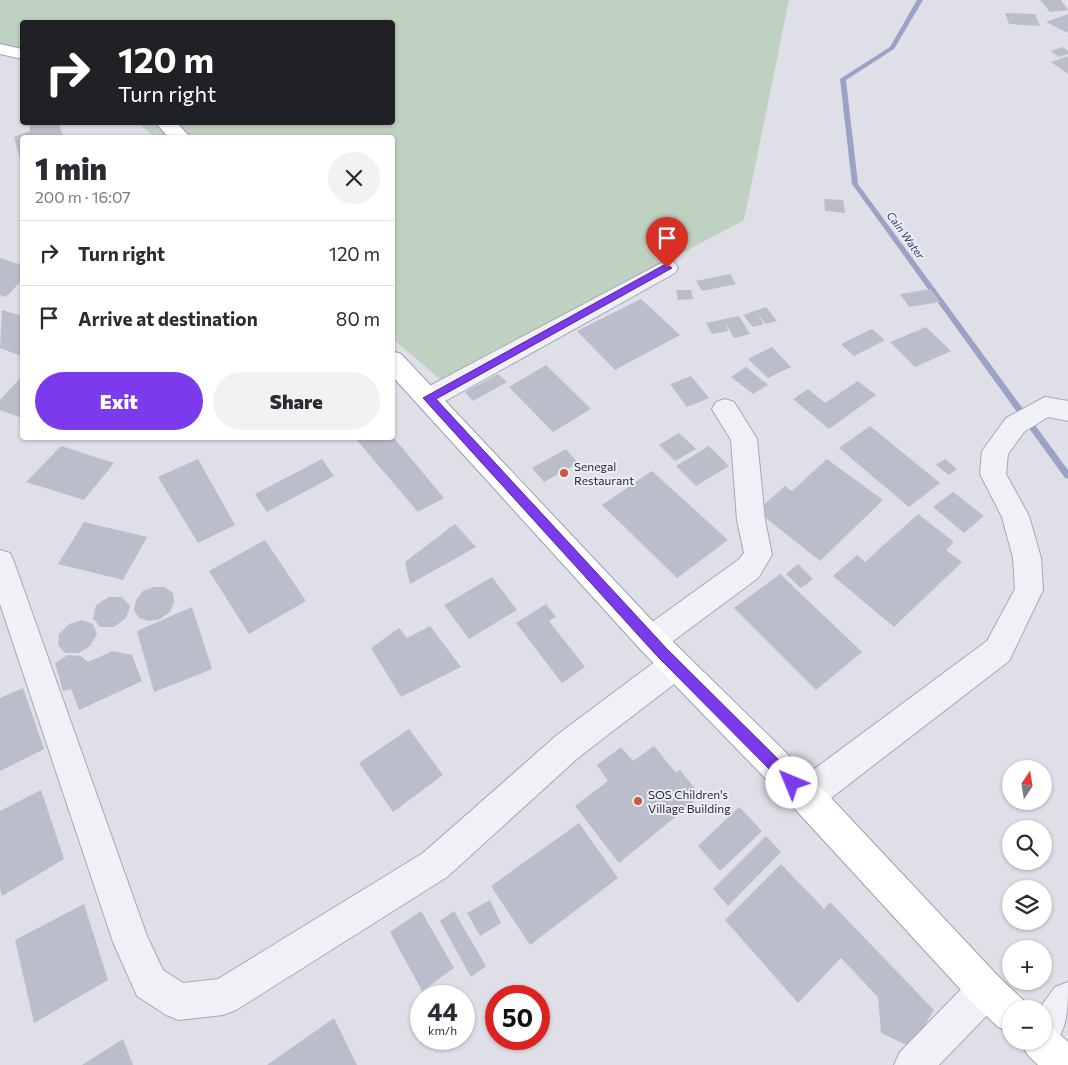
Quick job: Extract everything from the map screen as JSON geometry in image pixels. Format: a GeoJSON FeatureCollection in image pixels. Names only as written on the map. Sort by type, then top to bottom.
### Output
{"type":"FeatureCollection","features":[{"type":"Feature","properties":{"kind":"main road"},"geometry":{"type":"LineString","coordinates":[[0,49],[20,54]]}},
{"type":"Feature","properties":{"kind":"main road"},"geometry":{"type":"LineString","coordinates":[[167,125],[178,135]]}},
{"type":"Feature","properties":{"kind":"main road"},"geometry":{"type":"LineString","coordinates":[[395,363],[651,640],[806,796],[999,1002]]}},
{"type":"Feature","properties":{"kind":"main road"},"geometry":{"type":"LineString","coordinates":[[1049,1050],[1065,1065]]}},
{"type":"Feature","properties":{"kind":"street"},"geometry":{"type":"LineString","coordinates":[[429,398],[667,268]]}},
{"type":"Feature","properties":{"kind":"street"},"geometry":{"type":"LineString","coordinates":[[806,796],[998,651],[1029,590],[1027,558],[1015,516],[993,474],[995,450],[1015,425],[1045,407],[1068,411]]}},
{"type":"Feature","properties":{"kind":"street"},"geometry":{"type":"LineString","coordinates":[[651,640],[748,570],[758,555],[751,520],[744,440],[726,409]]}},
{"type":"Feature","properties":{"kind":"street"},"geometry":{"type":"LineString","coordinates":[[0,562],[131,942],[150,983],[179,1002],[223,997],[435,865],[568,746],[675,665]]}},
{"type":"Feature","properties":{"kind":"street"},"geometry":{"type":"LineString","coordinates":[[1052,1021],[1068,1000]]}},
{"type":"Feature","properties":{"kind":"street"},"geometry":{"type":"LineString","coordinates":[[913,1065],[999,1002]]}},
{"type":"Feature","properties":{"kind":"green space"},"geometry":{"type":"Polygon","coordinates":[[[0,0],[789,0],[744,220],[442,381],[395,341],[395,135],[153,135],[140,125],[395,125],[395,20],[20,20],[20,52],[0,45],[0,0]]]}},
{"type":"Feature","properties":{"kind":"building"},"geometry":{"type":"Polygon","coordinates":[[[1040,0],[1061,0],[1068,10],[1050,12],[1040,0]]]}},
{"type":"Feature","properties":{"kind":"building"},"geometry":{"type":"Polygon","coordinates":[[[1005,13],[1035,14],[1040,26],[1009,24],[1005,13]]]}},
{"type":"Feature","properties":{"kind":"building"},"geometry":{"type":"Polygon","coordinates":[[[1068,14],[1068,33],[1046,22],[1068,14]]]}},
{"type":"Feature","properties":{"kind":"building"},"geometry":{"type":"Polygon","coordinates":[[[1063,47],[1068,51],[1068,54],[1059,57],[1051,51],[1063,47]]]}},
{"type":"Feature","properties":{"kind":"building"},"geometry":{"type":"Polygon","coordinates":[[[1068,56],[1068,74],[1051,62],[1068,56]]]}},
{"type":"Feature","properties":{"kind":"building"},"geometry":{"type":"Polygon","coordinates":[[[30,125],[59,125],[63,135],[20,135],[20,160],[14,137],[30,131],[30,125]]]}},
{"type":"Feature","properties":{"kind":"building"},"geometry":{"type":"Polygon","coordinates":[[[824,199],[843,200],[845,213],[825,211],[824,199]]]}},
{"type":"Feature","properties":{"kind":"building"},"geometry":{"type":"Polygon","coordinates":[[[0,258],[20,264],[20,282],[6,297],[0,295],[0,258]]]}},
{"type":"Feature","properties":{"kind":"building"},"geometry":{"type":"Polygon","coordinates":[[[730,274],[736,284],[702,291],[696,281],[730,274]]]}},
{"type":"Feature","properties":{"kind":"building"},"geometry":{"type":"Polygon","coordinates":[[[931,289],[940,302],[909,307],[900,294],[931,289]]]}},
{"type":"Feature","properties":{"kind":"building"},"geometry":{"type":"Polygon","coordinates":[[[676,290],[691,290],[693,299],[678,300],[676,290]]]}},
{"type":"Feature","properties":{"kind":"building"},"geometry":{"type":"Polygon","coordinates":[[[641,299],[680,335],[615,370],[577,331],[641,299]]]}},
{"type":"Feature","properties":{"kind":"building"},"geometry":{"type":"Polygon","coordinates":[[[766,307],[777,321],[766,324],[757,314],[764,324],[753,327],[743,315],[766,307]]]}},
{"type":"Feature","properties":{"kind":"building"},"geometry":{"type":"Polygon","coordinates":[[[2,310],[20,315],[20,356],[0,348],[2,310]]]}},
{"type":"Feature","properties":{"kind":"building"},"geometry":{"type":"Polygon","coordinates":[[[739,316],[750,334],[734,338],[726,324],[728,331],[712,334],[706,323],[739,316]]]}},
{"type":"Feature","properties":{"kind":"building"},"geometry":{"type":"Polygon","coordinates":[[[926,327],[951,351],[915,367],[890,342],[926,327]]]}},
{"type":"Feature","properties":{"kind":"building"},"geometry":{"type":"Polygon","coordinates":[[[872,329],[885,340],[854,356],[841,344],[872,329]]]}},
{"type":"Feature","properties":{"kind":"building"},"geometry":{"type":"Polygon","coordinates":[[[772,347],[791,367],[768,378],[748,359],[772,347]]]}},
{"type":"Feature","properties":{"kind":"building"},"geometry":{"type":"Polygon","coordinates":[[[546,365],[591,409],[553,432],[509,387],[546,365]]]}},
{"type":"Feature","properties":{"kind":"building"},"geometry":{"type":"Polygon","coordinates":[[[746,367],[768,385],[753,394],[731,377],[746,367]]]}},
{"type":"Feature","properties":{"kind":"building"},"geometry":{"type":"Polygon","coordinates":[[[498,374],[507,382],[473,401],[465,392],[498,374]]]}},
{"type":"Feature","properties":{"kind":"building"},"geometry":{"type":"Polygon","coordinates":[[[691,376],[709,398],[687,407],[670,384],[691,376]]]}},
{"type":"Feature","properties":{"kind":"building"},"geometry":{"type":"Polygon","coordinates":[[[20,378],[20,417],[0,410],[0,400],[20,378]]]}},
{"type":"Feature","properties":{"kind":"building"},"geometry":{"type":"Polygon","coordinates":[[[858,381],[876,395],[829,429],[793,399],[808,389],[825,403],[858,381]]]}},
{"type":"Feature","properties":{"kind":"building"},"geometry":{"type":"Polygon","coordinates":[[[870,426],[940,483],[909,507],[839,448],[870,426]]]}},
{"type":"Feature","properties":{"kind":"building"},"geometry":{"type":"Polygon","coordinates":[[[679,433],[696,449],[675,461],[659,445],[679,433]]]}},
{"type":"Feature","properties":{"kind":"building"},"geometry":{"type":"Polygon","coordinates":[[[395,439],[444,498],[418,512],[357,440],[395,439]]]}},
{"type":"Feature","properties":{"kind":"building"},"geometry":{"type":"Polygon","coordinates":[[[61,446],[114,463],[84,500],[26,482],[61,446]]]}},
{"type":"Feature","properties":{"kind":"building"},"geometry":{"type":"Polygon","coordinates":[[[709,446],[729,466],[696,486],[676,466],[709,446]]]}},
{"type":"Feature","properties":{"kind":"building"},"geometry":{"type":"Polygon","coordinates":[[[566,449],[578,463],[544,482],[532,468],[566,449]]]}},
{"type":"Feature","properties":{"kind":"building"},"geometry":{"type":"Polygon","coordinates":[[[198,459],[235,525],[198,543],[158,477],[198,459]]]}},
{"type":"Feature","properties":{"kind":"building"},"geometry":{"type":"Polygon","coordinates":[[[322,459],[334,476],[267,512],[255,494],[322,459]]]}},
{"type":"Feature","properties":{"kind":"building"},"geometry":{"type":"Polygon","coordinates":[[[827,459],[883,500],[820,561],[757,511],[785,486],[792,491],[827,459]]]}},
{"type":"Feature","properties":{"kind":"building"},"geometry":{"type":"Polygon","coordinates":[[[945,459],[957,469],[949,475],[936,465],[945,459]]]}},
{"type":"Feature","properties":{"kind":"building"},"geometry":{"type":"Polygon","coordinates":[[[652,471],[728,540],[677,578],[602,505],[652,471]]]}},
{"type":"Feature","properties":{"kind":"building"},"geometry":{"type":"Polygon","coordinates":[[[953,492],[984,516],[964,533],[933,507],[953,492]]]}},
{"type":"Feature","properties":{"kind":"building"},"geometry":{"type":"Polygon","coordinates":[[[918,514],[954,542],[946,550],[962,562],[894,627],[833,576],[857,555],[865,562],[918,514]]]}},
{"type":"Feature","properties":{"kind":"building"},"geometry":{"type":"Polygon","coordinates":[[[84,522],[147,537],[123,580],[58,564],[84,522]]]}},
{"type":"Feature","properties":{"kind":"building"},"geometry":{"type":"Polygon","coordinates":[[[455,524],[476,547],[410,584],[405,562],[455,524]]]}},
{"type":"Feature","properties":{"kind":"building"},"geometry":{"type":"Polygon","coordinates":[[[265,540],[306,601],[249,634],[209,571],[265,540]]]}},
{"type":"Feature","properties":{"kind":"building"},"geometry":{"type":"Polygon","coordinates":[[[798,564],[813,579],[801,588],[786,574],[798,564]]]}},
{"type":"Feature","properties":{"kind":"building"},"geometry":{"type":"Polygon","coordinates":[[[780,574],[862,652],[816,690],[734,608],[780,574]]]}},
{"type":"Feature","properties":{"kind":"building"},"geometry":{"type":"Polygon","coordinates":[[[492,577],[517,610],[469,639],[444,605],[492,577]]]}},
{"type":"Feature","properties":{"kind":"building"},"geometry":{"type":"Polygon","coordinates":[[[154,587],[165,587],[173,593],[174,602],[170,612],[160,619],[149,621],[139,618],[134,610],[136,600],[143,591],[154,587]]]}},
{"type":"Feature","properties":{"kind":"building"},"geometry":{"type":"Polygon","coordinates":[[[109,597],[122,597],[130,606],[126,618],[114,627],[100,627],[93,618],[96,605],[109,597]]]}},
{"type":"Feature","properties":{"kind":"building"},"geometry":{"type":"Polygon","coordinates":[[[546,604],[556,617],[549,621],[585,667],[562,683],[516,623],[546,604]]]}},
{"type":"Feature","properties":{"kind":"building"},"geometry":{"type":"Polygon","coordinates":[[[192,607],[212,669],[154,692],[137,631],[192,607]]]}},
{"type":"Feature","properties":{"kind":"building"},"geometry":{"type":"Polygon","coordinates":[[[82,620],[93,624],[97,634],[90,646],[79,653],[65,653],[58,645],[59,634],[69,624],[82,620]]]}},
{"type":"Feature","properties":{"kind":"building"},"geometry":{"type":"Polygon","coordinates":[[[430,626],[461,667],[401,697],[371,648],[399,628],[407,638],[430,626]]]}},
{"type":"Feature","properties":{"kind":"building"},"geometry":{"type":"Polygon","coordinates":[[[113,651],[132,655],[142,681],[79,710],[71,689],[63,691],[55,663],[68,655],[81,656],[88,662],[113,651]]]}},
{"type":"Feature","properties":{"kind":"building"},"geometry":{"type":"Polygon","coordinates":[[[23,688],[44,749],[0,771],[0,698],[23,688]]]}},
{"type":"Feature","properties":{"kind":"building"},"geometry":{"type":"Polygon","coordinates":[[[409,729],[443,775],[393,812],[359,763],[409,729]]]}},
{"type":"Feature","properties":{"kind":"building","name":"SOS Children's Village Building"},"geometry":{"type":"Polygon","coordinates":[[[654,746],[676,773],[680,770],[701,796],[619,863],[575,806],[608,781],[597,765],[621,747],[633,761],[654,746]]]}},
{"type":"Feature","properties":{"kind":"building"},"geometry":{"type":"Polygon","coordinates":[[[41,790],[64,859],[2,896],[0,888],[0,811],[41,790]]]}},
{"type":"Feature","properties":{"kind":"building"},"geometry":{"type":"Polygon","coordinates":[[[739,807],[762,831],[720,871],[698,846],[739,807]]]}},
{"type":"Feature","properties":{"kind":"building"},"geometry":{"type":"Polygon","coordinates":[[[579,823],[618,878],[530,945],[491,886],[579,823]]]}},
{"type":"Feature","properties":{"kind":"building"},"geometry":{"type":"Polygon","coordinates":[[[766,836],[781,852],[728,906],[713,889],[766,836]]]}},
{"type":"Feature","properties":{"kind":"building"},"geometry":{"type":"Polygon","coordinates":[[[781,864],[824,909],[830,902],[934,1010],[911,1047],[881,1033],[878,997],[841,958],[798,1003],[725,920],[781,864]]]}},
{"type":"Feature","properties":{"kind":"building"},"geometry":{"type":"Polygon","coordinates":[[[490,900],[501,923],[480,936],[467,913],[490,900]]]}},
{"type":"Feature","properties":{"kind":"building"},"geometry":{"type":"Polygon","coordinates":[[[84,904],[108,980],[34,1023],[15,940],[84,904]]]}},
{"type":"Feature","properties":{"kind":"building"},"geometry":{"type":"Polygon","coordinates":[[[421,911],[454,968],[430,985],[419,985],[390,932],[421,911]]]}},
{"type":"Feature","properties":{"kind":"building"},"geometry":{"type":"Polygon","coordinates":[[[454,911],[486,966],[471,977],[440,921],[454,911]]]}},
{"type":"Feature","properties":{"kind":"building"},"geometry":{"type":"Polygon","coordinates":[[[334,1018],[357,1065],[267,1065],[334,1018]]]}},
{"type":"Feature","properties":{"kind":"building"},"geometry":{"type":"Polygon","coordinates":[[[123,1039],[133,1065],[82,1065],[123,1039]]]}},
{"type":"Feature","properties":{"kind":"waterway","name":"Cain Water"},"geometry":{"type":"LineString","coordinates":[[920,0],[892,48],[843,79],[855,184],[1068,476]]}},
{"type":"Feature","properties":{"kind":"place","name":"Senegal Restaurant"},"geometry":{"type":"Point","coordinates":[564,473]}},
{"type":"Feature","properties":{"kind":"place","name":"SOS Children's Village Building"},"geometry":{"type":"Point","coordinates":[638,801]}},
{"type":"Feature","properties":{"kind":"route"},"geometry":{"type":"LineString","coordinates":[[667,268],[429,398],[663,653],[792,783]]}}]}
